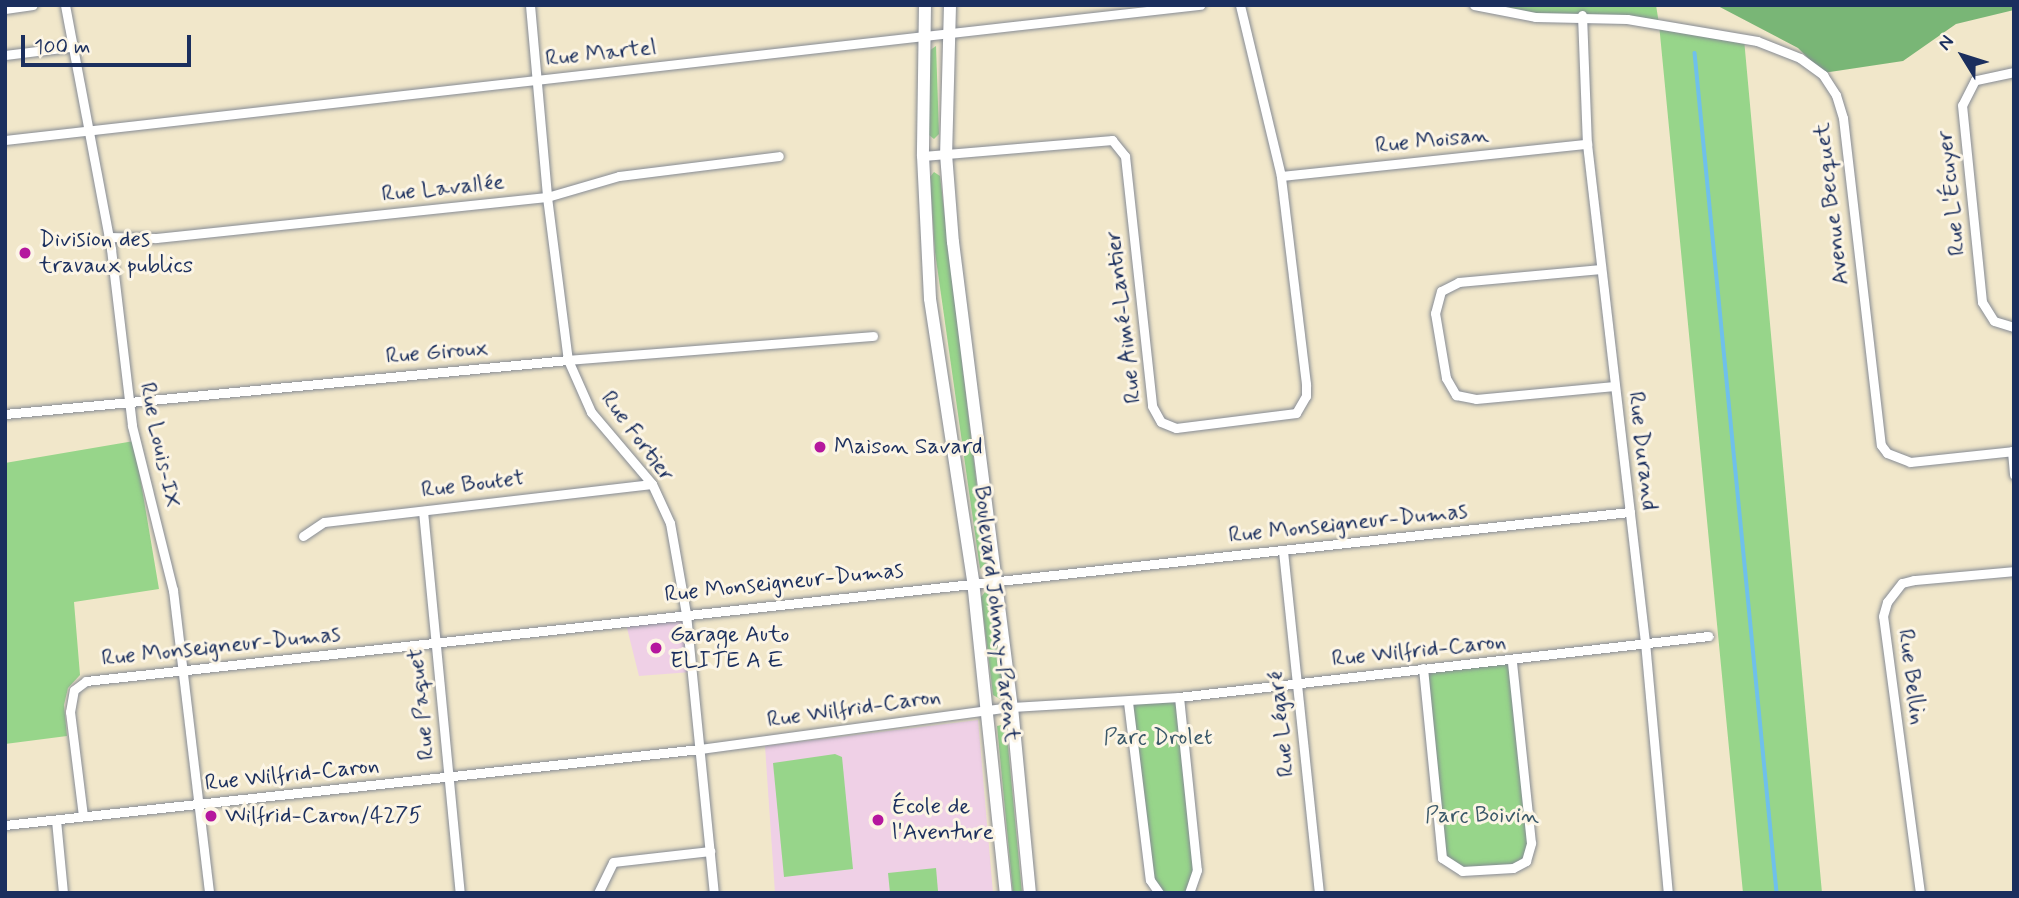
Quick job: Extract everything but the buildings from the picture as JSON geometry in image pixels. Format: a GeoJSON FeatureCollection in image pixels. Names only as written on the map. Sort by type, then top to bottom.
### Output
{"type":"FeatureCollection","features":[{"type":"Feature","properties":{"kind":"street"},"geometry":{"type":"LineString","coordinates":[[5,9],[33,5]]}},
{"type":"Feature","properties":{"kind":"street","name":"Rue Louis-IX"},"geometry":{"type":"LineString","coordinates":[[65,5],[70,47],[108,237],[128,400],[173,590],[185,670],[209,893]]}},
{"type":"Feature","properties":{"kind":"street","name":"Rue Fortier"},"geometry":{"type":"LineString","coordinates":[[530,5],[547,197],[568,360],[578,389],[605,433],[652,484],[670,523],[686,614],[714,893]]}},
{"type":"Feature","properties":{"kind":"street","name":"Boulevard Johnny-Parent"},"geometry":{"type":"LineString","coordinates":[[925,5],[922,37],[923,156],[930,299],[973,581],[1006,893]]}},
{"type":"Feature","properties":{"kind":"street","name":"Boulevard Johnny-Parent"},"geometry":{"type":"LineString","coordinates":[[950,5],[947,35],[946,154],[953,242],[997,579],[1030,893]]}},
{"type":"Feature","properties":{"kind":"street","name":"Rue Martel"},"geometry":{"type":"LineString","coordinates":[[5,140],[1200,5]]}},
{"type":"Feature","properties":{"kind":"street","name":"Rue Aimé-Lantier"},"geometry":{"type":"LineString","coordinates":[[923,156],[1104,137],[1123,150],[1152,406],[1161,422],[1176,428],[1289,416],[1303,404],[1306,384],[1281,176],[1240,5]]}},
{"type":"Feature","properties":{"kind":"street"},"geometry":{"type":"LineString","coordinates":[[1474,5],[1535,17],[1582,15]]}},
{"type":"Feature","properties":{"kind":"street","name":"Rue Durand"},"geometry":{"type":"LineString","coordinates":[[1582,15],[1587,144],[1645,642],[1668,893]]}},
{"type":"Feature","properties":{"kind":"street","name":"Avenue Becquet"},"geometry":{"type":"LineString","coordinates":[[1582,15],[1757,41],[1800,58],[1823,75],[1836,95],[1843,118],[1881,445],[1887,453],[1910,461],[2013,451]]}},
{"type":"Feature","properties":{"kind":"street"},"geometry":{"type":"LineString","coordinates":[[5,55],[70,47]]}},
{"type":"Feature","properties":{"kind":"street","name":"Rue L'Écuyer"},"geometry":{"type":"LineString","coordinates":[[2014,72],[1975,80],[1962,105],[1982,302],[1994,321],[2014,327]]}},
{"type":"Feature","properties":{"kind":"street","name":"Rue Moisan"},"geometry":{"type":"LineString","coordinates":[[1281,176],[1587,144]]}},
{"type":"Feature","properties":{"kind":"street","name":"Rue Lavallée"},"geometry":{"type":"LineString","coordinates":[[108,237],[156,238],[547,197],[619,176],[779,156]]}},
{"type":"Feature","properties":{"kind":"street"},"geometry":{"type":"LineString","coordinates":[[1601,269],[1459,282],[1441,291],[1435,313],[1446,377],[1457,395],[1476,399],[1614,386]]}},
{"type":"Feature","properties":{"kind":"street","name":"Rue Giroux"},"geometry":{"type":"LineString","coordinates":[[5,414],[128,400],[568,360],[873,336]]}},
{"type":"Feature","properties":{"kind":"street"},"geometry":{"type":"LineString","coordinates":[[2013,451],[2014,475]]}},
{"type":"Feature","properties":{"kind":"street","name":"Rue Boutet"},"geometry":{"type":"LineString","coordinates":[[303,536],[324,522],[652,484]]}},
{"type":"Feature","properties":{"kind":"street","name":"Rue Paquet"},"geometry":{"type":"LineString","coordinates":[[423,511],[460,893]]}},
{"type":"Feature","properties":{"kind":"street","name":"Rue Monseigneur-Dumas"},"geometry":{"type":"LineString","coordinates":[[83,816],[70,712],[74,690],[86,681],[973,581],[1283,551],[1630,512]]}},
{"type":"Feature","properties":{"kind":"street","name":"Rue Légaré"},"geometry":{"type":"LineString","coordinates":[[1283,551],[1319,893]]}},
{"type":"Feature","properties":{"kind":"street","name":"Rue Bellin"},"geometry":{"type":"LineString","coordinates":[[1920,893],[1883,616],[1887,601],[1902,583],[1914,580],[2014,571]]}},
{"type":"Feature","properties":{"kind":"street","name":"Rue Wilfrid-Caron"},"geometry":{"type":"LineString","coordinates":[[5,825],[700,749],[1012,707],[1179,697],[1423,668],[1512,661],[1645,642],[1709,636]]}},
{"type":"Feature","properties":{"kind":"street"},"geometry":{"type":"LineString","coordinates":[[1423,668],[1442,858],[1462,870],[1513,868],[1526,861],[1531,843],[1512,661]]}},
{"type":"Feature","properties":{"kind":"street"},"geometry":{"type":"LineString","coordinates":[[1179,697],[1197,870],[1189,893]]}},
{"type":"Feature","properties":{"kind":"street"},"geometry":{"type":"LineString","coordinates":[[1128,702],[1150,880],[1159,893]]}},
{"type":"Feature","properties":{"kind":"street"},"geometry":{"type":"LineString","coordinates":[[56,820],[64,893]]}},
{"type":"Feature","properties":{"kind":"street"},"geometry":{"type":"LineString","coordinates":[[598,893],[613,862],[710,851]]}},
{"type":"Feature","properties":{"kind":"shaded area"},"geometry":{"type":"Polygon","coordinates":[[[686,614],[691,672],[639,676],[625,620],[686,614]]]}},
{"type":"Feature","properties":{"kind":"shaded area","name":"École de l'Aventure"},"geometry":{"type":"Polygon","coordinates":[[[978,720],[993,893],[775,893],[765,746],[978,720]]]}},
{"type":"Feature","properties":{"kind":"green space"},"geometry":{"type":"Polygon","coordinates":[[[1474,5],[1656,5],[1659,24],[1535,17],[1474,5]]]}},
{"type":"Feature","properties":{"kind":"green space"},"geometry":{"type":"Polygon","coordinates":[[[1716,5],[2014,5],[2014,10],[1956,24],[1903,61],[1823,73],[1798,48],[1716,5]]]}},
{"type":"Feature","properties":{"kind":"green space"},"geometry":{"type":"Polygon","coordinates":[[[1659,24],[1744,39],[1822,893],[1743,893],[1659,24]]]}},
{"type":"Feature","properties":{"kind":"green space"},"geometry":{"type":"Polygon","coordinates":[[[936,46],[939,134],[934,139],[929,135],[929,51],[936,46]]]}},
{"type":"Feature","properties":{"kind":"green space"},"geometry":{"type":"Polygon","coordinates":[[[934,172],[940,176],[986,563],[980,569],[935,252],[930,177],[934,172]]]}},
{"type":"Feature","properties":{"kind":"green space"},"geometry":{"type":"Polygon","coordinates":[[[134,441],[159,589],[74,602],[80,675],[68,688],[64,705],[67,736],[5,744],[5,463],[134,441]]]}},
{"type":"Feature","properties":{"kind":"green space"},"geometry":{"type":"Polygon","coordinates":[[[985,592],[992,597],[1004,694],[1000,699],[993,695],[981,597],[985,592]]]}},
{"type":"Feature","properties":{"kind":"green space","name":"Parc Boivin"},"geometry":{"type":"Polygon","coordinates":[[[1512,661],[1531,843],[1521,866],[1462,870],[1447,864],[1423,668],[1512,661]]]}},
{"type":"Feature","properties":{"kind":"green space","name":"Parc Drolet"},"geometry":{"type":"Polygon","coordinates":[[[1179,697],[1197,870],[1189,893],[1159,893],[1155,889],[1128,702],[1179,697]]]}},
{"type":"Feature","properties":{"kind":"green space"},"geometry":{"type":"Polygon","coordinates":[[[1006,724],[1022,893],[1013,893],[997,726],[1006,724]]]}},
{"type":"Feature","properties":{"kind":"green space"},"geometry":{"type":"Polygon","coordinates":[[[835,754],[842,757],[853,869],[784,877],[773,763],[835,754]]]}},
{"type":"Feature","properties":{"kind":"green space"},"geometry":{"type":"Polygon","coordinates":[[[936,868],[938,891],[890,893],[888,873],[936,868]]]}},
{"type":"Feature","properties":{"kind":"waterway"},"geometry":{"type":"LineString","coordinates":[[1695,53],[1777,893]]}},
{"type":"Feature","properties":{"kind":"place","name":"Division des travaux publics"},"geometry":{"type":"Point","coordinates":[25,253]}},
{"type":"Feature","properties":{"kind":"place","name":"Maison Savard"},"geometry":{"type":"Point","coordinates":[820,447]}},
{"type":"Feature","properties":{"kind":"place","name":"Garage Auto ELITE A E"},"geometry":{"type":"Point","coordinates":[656,648]}},
{"type":"Feature","properties":{"kind":"place","name":"Wilfrid-Caron/4275"},"geometry":{"type":"Point","coordinates":[211,816]}},
{"type":"Feature","properties":{"kind":"place","name":"École de l'Aventure"},"geometry":{"type":"Point","coordinates":[878,820]}}]}
